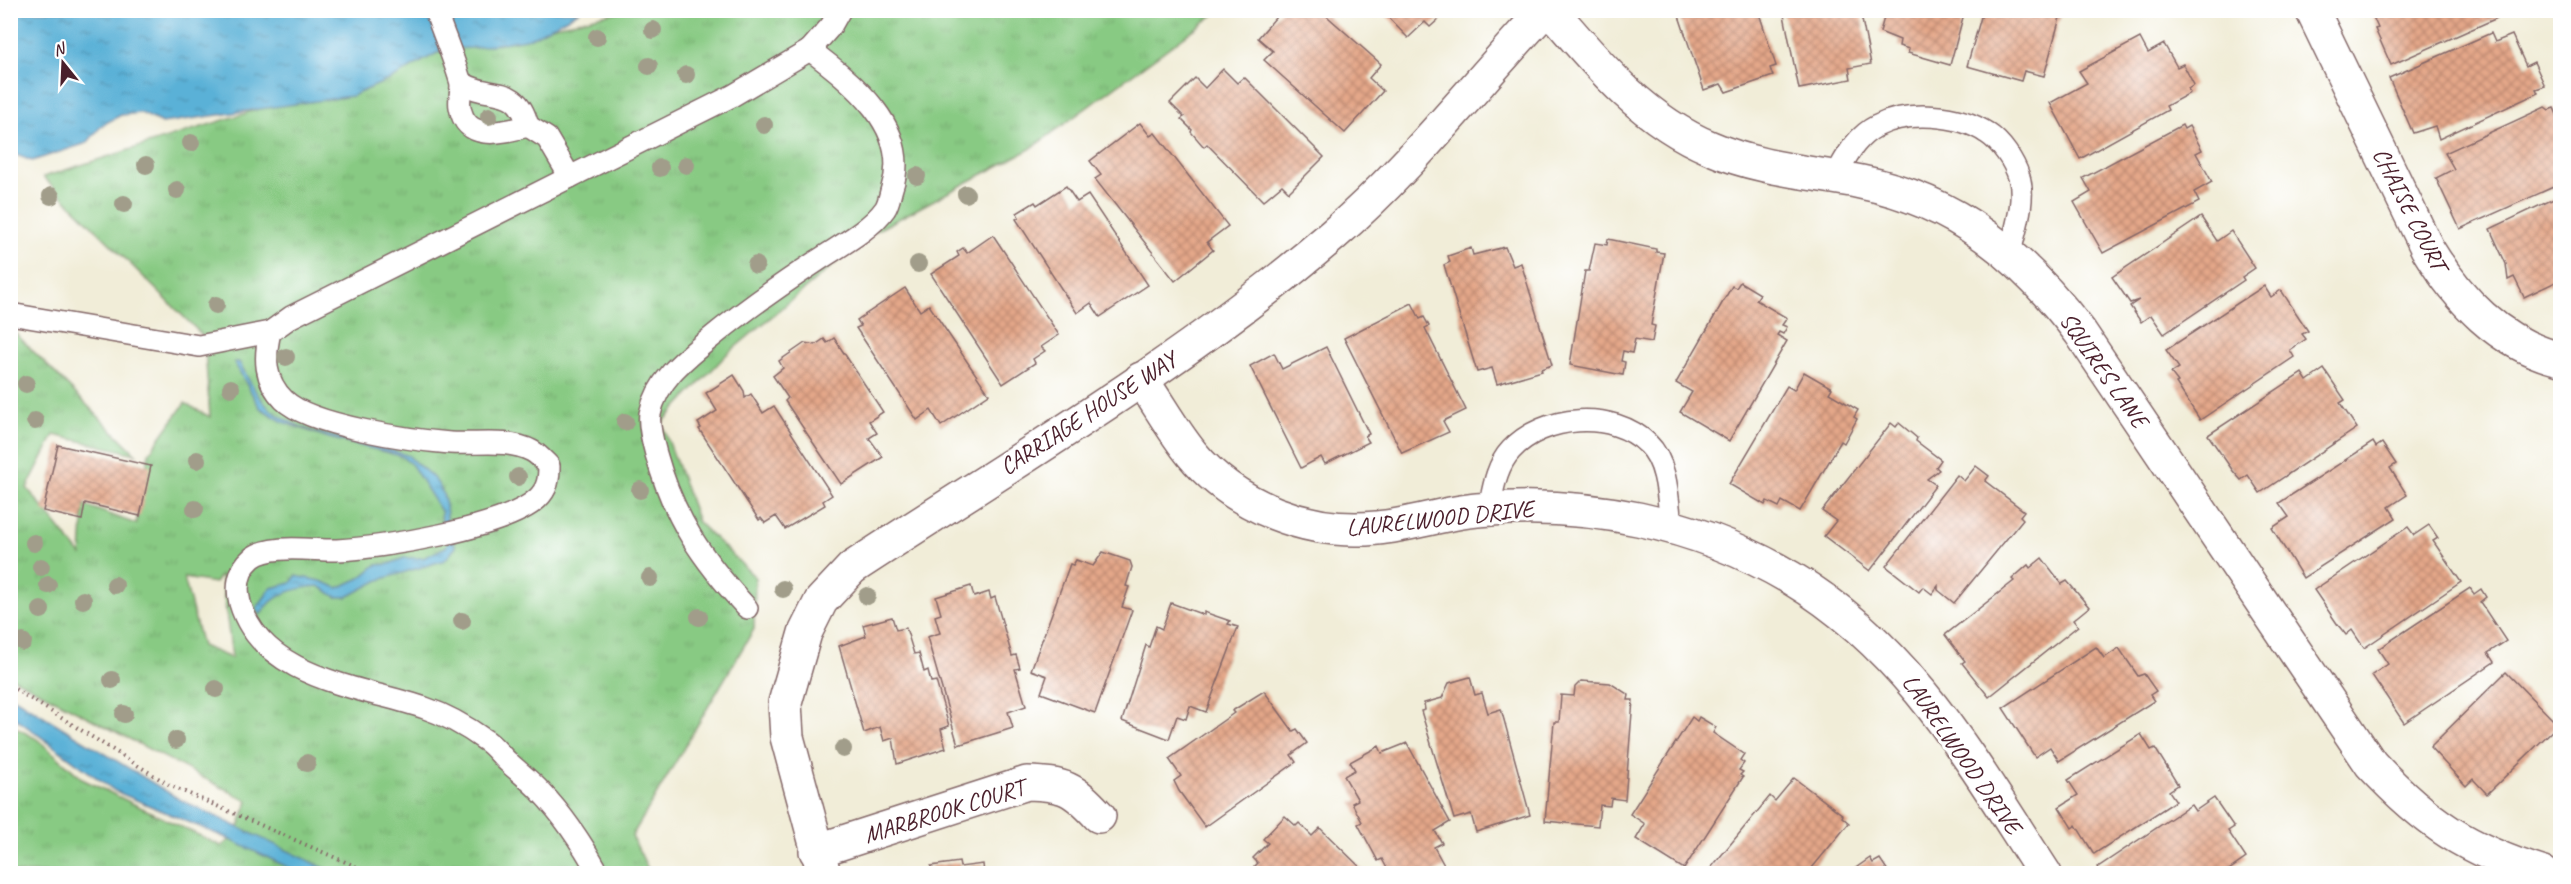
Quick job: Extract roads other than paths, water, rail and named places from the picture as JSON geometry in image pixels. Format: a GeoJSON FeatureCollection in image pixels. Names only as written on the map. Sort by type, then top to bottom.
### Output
{"type":"FeatureCollection","features":[{"type":"Feature","properties":{"kind":"street","name":"CARRIAGE HOUSE WAY"},"geometry":{"type":"LineString","coordinates":[[820,862],[800,778],[787,737],[785,703],[805,633],[821,602],[852,568],[1141,379],[1243,309],[1335,233],[1426,143],[1492,66],[1545,10]]}},
{"type":"Feature","properties":{"kind":"street","name":"SQUIRES LANE"},"geometry":{"type":"LineString","coordinates":[[1551,10],[1613,82],[1658,119],[1709,148],[1762,166],[1863,183],[1915,198],[1964,222],[2010,253],[2049,291],[2080,332],[2371,764],[2407,802],[2450,835],[2498,860],[2544,873]]}},
{"type":"Feature","properties":{"kind":"street","name":"CHAISE COURT"},"geometry":{"type":"LineString","coordinates":[[2312,10],[2427,248],[2447,281],[2476,314],[2509,337],[2547,356],[2560,359]]}},
{"type":"Feature","properties":{"kind":"street","name":"LAURELWOOD DRIVE"},"geometry":{"type":"LineString","coordinates":[[1141,379],[1192,454],[1222,483],[1258,506],[1294,521],[1335,529],[1377,528],[1489,509],[1546,507],[1587,511],[1671,526],[1734,549],[1791,578],[1848,618],[1897,663],[1941,716],[2045,873]]}},
{"type":"Feature","properties":{"kind":"street","name":"MARBROOK COURT"},"geometry":{"type":"LineString","coordinates":[[820,862],[1027,783],[1053,784],[1077,793],[1099,816]]}},
{"type":"Feature","properties":{"kind":"lane"},"geometry":{"type":"LineString","coordinates":[[435,10],[459,77],[459,104],[463,119],[473,129],[493,135],[528,126]]}},
{"type":"Feature","properties":{"kind":"lane"},"geometry":{"type":"LineString","coordinates":[[10,315],[199,346],[270,332],[291,317],[732,96],[810,50],[831,26],[840,10]]}},
{"type":"Feature","properties":{"kind":"lane"},"geometry":{"type":"LineString","coordinates":[[747,608],[723,582],[679,518],[665,484],[649,416],[661,385],[679,363],[733,319],[862,231],[886,208],[897,164],[890,136],[869,101],[842,74],[810,50]]}},
{"type":"Feature","properties":{"kind":"lane"},"geometry":{"type":"LineString","coordinates":[[459,77],[470,88],[511,97],[525,115],[528,126],[547,138],[570,177]]}},
{"type":"Feature","properties":{"kind":"lane"},"geometry":{"type":"LineString","coordinates":[[1834,178],[1856,141],[1877,126],[1900,118],[1930,117],[1958,121],[1987,133],[2007,152],[2019,178],[2020,207],[2010,253]]}},
{"type":"Feature","properties":{"kind":"lane"},"geometry":{"type":"LineString","coordinates":[[270,332],[265,353],[271,383],[285,401],[304,413],[366,431],[452,443],[491,441],[532,451],[549,466],[549,482],[537,499],[511,512],[459,531],[374,547],[271,551],[253,557],[242,572],[236,588],[242,608],[254,629],[286,661],[341,685],[426,708],[488,741],[541,792],[584,848],[599,873]]}},
{"type":"Feature","properties":{"kind":"lane"},"geometry":{"type":"LineString","coordinates":[[1489,509],[1496,477],[1509,451],[1526,437],[1552,424],[1590,420],[1622,427],[1649,444],[1666,486],[1671,526]]}},
{"type":"Feature","properties":{"kind":"water"},"geometry":{"type":"Polygon","coordinates":[[[10,11],[580,11],[531,38],[474,48],[444,49],[393,78],[352,96],[162,123],[141,113],[121,115],[102,125],[87,143],[32,161],[11,153],[10,11]]]}},
{"type":"Feature","properties":{"kind":"water"},"geometry":{"type":"Polygon","coordinates":[[[234,362],[239,362],[262,401],[280,416],[296,425],[409,456],[432,477],[441,489],[447,511],[447,522],[442,523],[441,511],[412,465],[401,456],[329,438],[283,422],[260,408],[234,362]]]}},
{"type":"Feature","properties":{"kind":"water"},"geometry":{"type":"Polygon","coordinates":[[[453,540],[456,547],[445,560],[379,580],[347,597],[336,597],[319,586],[310,587],[293,590],[278,597],[260,615],[256,609],[271,588],[291,583],[296,576],[321,581],[338,588],[360,578],[376,565],[389,564],[404,558],[423,558],[446,547],[448,542],[453,540]]]}},
{"type":"Feature","properties":{"kind":"water"},"geometry":{"type":"Polygon","coordinates":[[[11,696],[179,799],[335,873],[300,873],[224,837],[115,791],[11,715],[11,696]]]}}]}
